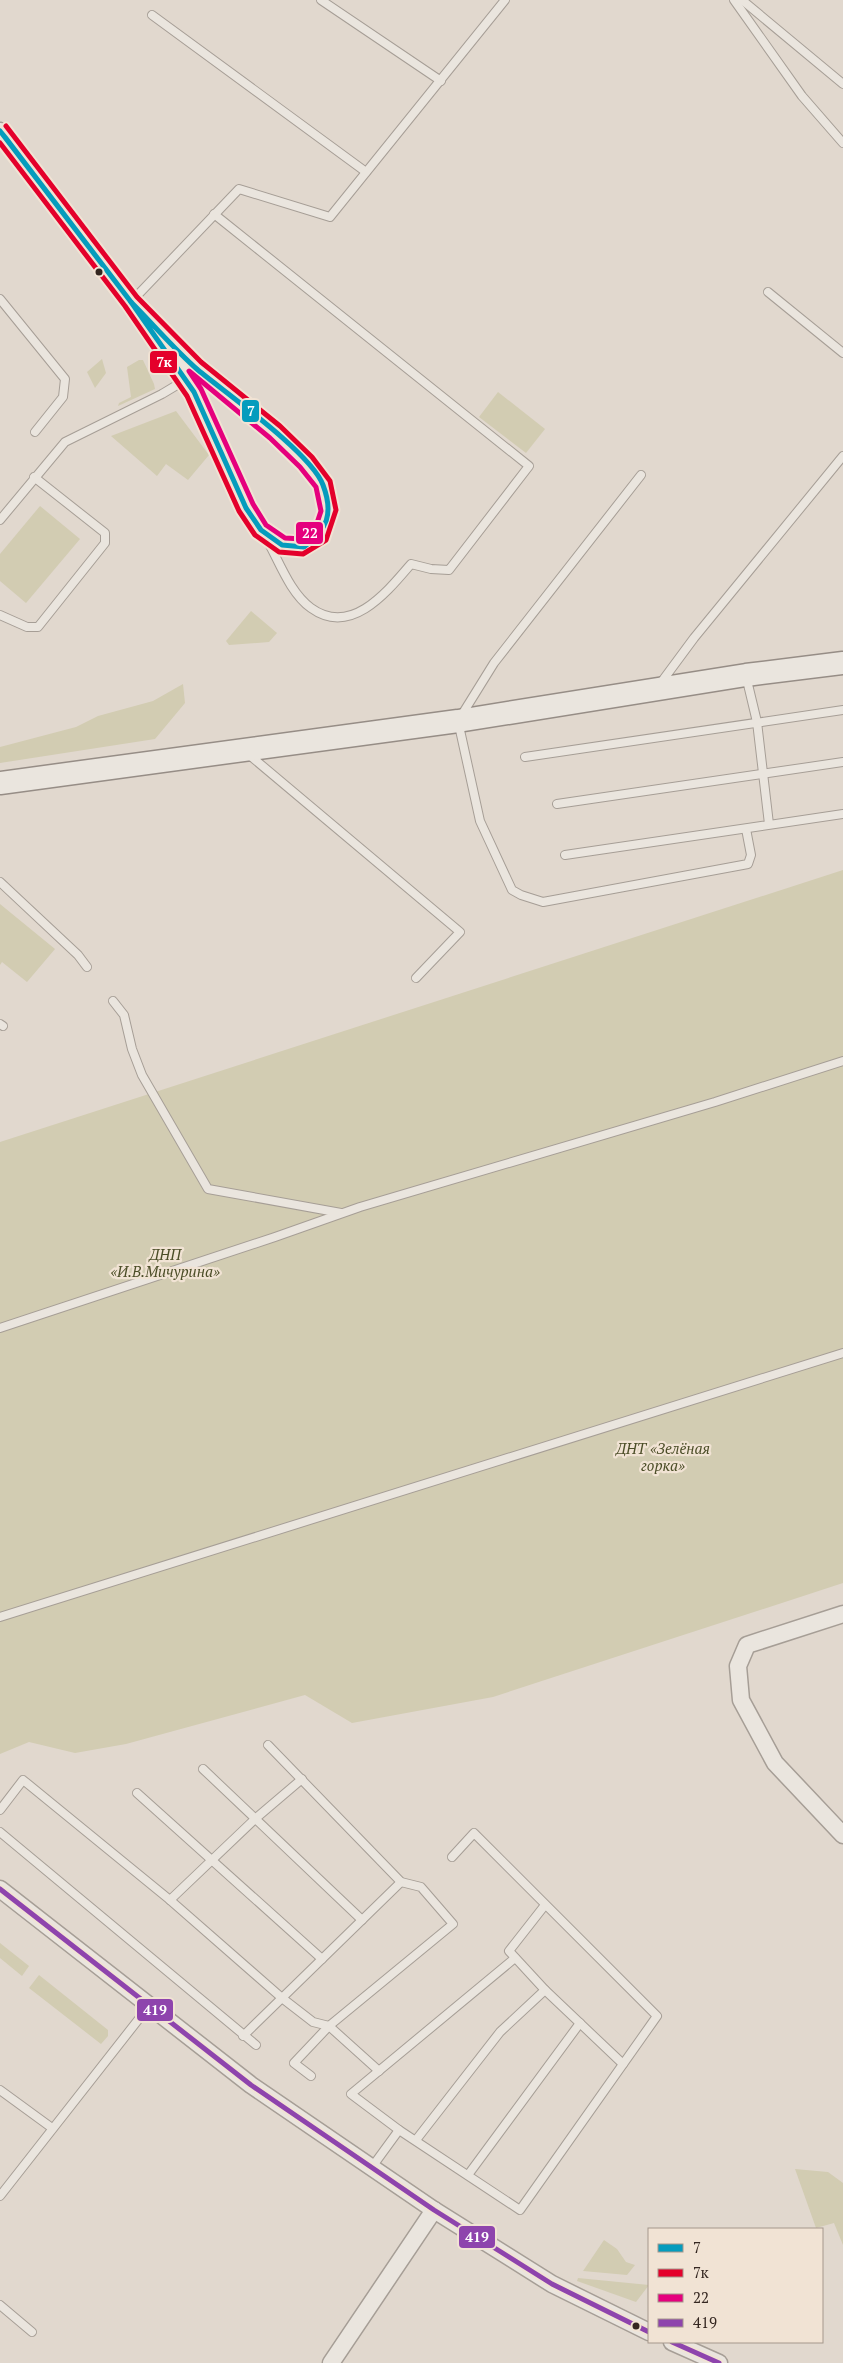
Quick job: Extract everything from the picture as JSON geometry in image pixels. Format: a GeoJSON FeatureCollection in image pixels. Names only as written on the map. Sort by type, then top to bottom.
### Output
{"type":"FeatureCollection","features":[{"type":"Feature","properties":{"kind":"street"},"geometry":{"type":"LineString","coordinates":[[0,131],[131,302],[191,374],[275,432],[306,462],[323,484],[329,511],[321,534],[304,548],[282,545],[262,530],[246,508],[194,392],[191,374]]}},
{"type":"Feature","properties":{"kind":"street"},"geometry":{"type":"LineString","coordinates":[[0,783],[458,721],[746,675],[843,663]]}},
{"type":"Feature","properties":{"kind":"street"},"geometry":{"type":"LineString","coordinates":[[843,1614],[747,1645],[738,1666],[742,1700],[775,1763],[843,1835]]}},
{"type":"Feature","properties":{"kind":"street"},"geometry":{"type":"LineString","coordinates":[[0,1889],[251,2085],[434,2210],[552,2284],[648,2332]]}},
{"type":"Feature","properties":{"kind":"street"},"geometry":{"type":"LineString","coordinates":[[331,2363],[434,2210]]}},
{"type":"Feature","properties":{"kind":"street"},"geometry":{"type":"LineString","coordinates":[[674,2343],[713,2362]]}},
{"type":"Feature","properties":{"kind":"lane"},"geometry":{"type":"LineString","coordinates":[[321,0],[441,81]]}},
{"type":"Feature","properties":{"kind":"lane"},"geometry":{"type":"LineString","coordinates":[[131,302],[239,189],[330,217],[505,0]]}},
{"type":"Feature","properties":{"kind":"lane"},"geometry":{"type":"LineString","coordinates":[[734,0],[802,96],[843,143]]}},
{"type":"Feature","properties":{"kind":"lane"},"geometry":{"type":"LineString","coordinates":[[742,0],[843,84]]}},
{"type":"Feature","properties":{"kind":"lane"},"geometry":{"type":"LineString","coordinates":[[152,15],[366,172]]}},
{"type":"Feature","properties":{"kind":"lane"},"geometry":{"type":"LineString","coordinates":[[214,214],[529,466],[449,570],[431,569],[411,564],[388,592],[360,612],[336,619],[311,608],[298,593],[262,530]]}},
{"type":"Feature","properties":{"kind":"lane"},"geometry":{"type":"LineString","coordinates":[[768,292],[843,353]]}},
{"type":"Feature","properties":{"kind":"lane"},"geometry":{"type":"LineString","coordinates":[[0,299],[65,379],[63,396],[35,432]]}},
{"type":"Feature","properties":{"kind":"lane"},"geometry":{"type":"LineString","coordinates":[[0,520],[65,442],[191,374]]}},
{"type":"Feature","properties":{"kind":"lane"},"geometry":{"type":"LineString","coordinates":[[655,689],[694,638],[843,456]]}},
{"type":"Feature","properties":{"kind":"lane"},"geometry":{"type":"LineString","coordinates":[[641,475],[494,663],[458,721],[480,821],[512,890],[520,895],[543,902],[748,864],[751,855],[746,829]]}},
{"type":"Feature","properties":{"kind":"lane"},"geometry":{"type":"LineString","coordinates":[[0,615],[27,627],[38,627],[105,543],[105,533],[34,477]]}},
{"type":"Feature","properties":{"kind":"lane"},"geometry":{"type":"LineString","coordinates":[[746,675],[757,722],[769,824]]}},
{"type":"Feature","properties":{"kind":"lane"},"geometry":{"type":"LineString","coordinates":[[525,757],[843,710]]}},
{"type":"Feature","properties":{"kind":"lane"},"geometry":{"type":"LineString","coordinates":[[242,749],[460,932],[416,978]]}},
{"type":"Feature","properties":{"kind":"lane"},"geometry":{"type":"LineString","coordinates":[[557,804],[843,762]]}},
{"type":"Feature","properties":{"kind":"lane"},"geometry":{"type":"LineString","coordinates":[[564,855],[843,814]]}},
{"type":"Feature","properties":{"kind":"lane"},"geometry":{"type":"LineString","coordinates":[[0,882],[78,955],[87,967]]}},
{"type":"Feature","properties":{"kind":"lane"},"geometry":{"type":"LineString","coordinates":[[113,1001],[124,1016],[132,1049],[142,1075],[208,1188],[343,1213]]}},
{"type":"Feature","properties":{"kind":"lane"},"geometry":{"type":"LineString","coordinates":[[0,1328],[343,1213],[715,1102],[843,1061]]}},
{"type":"Feature","properties":{"kind":"lane"},"geometry":{"type":"LineString","coordinates":[[0,1617],[843,1354]]}},
{"type":"Feature","properties":{"kind":"lane"},"geometry":{"type":"LineString","coordinates":[[268,1745],[401,1882],[421,1887],[453,1924],[329,2026],[294,2063],[311,2076]]}},
{"type":"Feature","properties":{"kind":"lane"},"geometry":{"type":"LineString","coordinates":[[203,1769],[362,1920]]}},
{"type":"Feature","properties":{"kind":"lane"},"geometry":{"type":"LineString","coordinates":[[170,1900],[255,1819],[302,1779]]}},
{"type":"Feature","properties":{"kind":"lane"},"geometry":{"type":"LineString","coordinates":[[0,1810],[22,1780],[170,1900],[282,1998],[312,2022],[329,2026],[379,2071]]}},
{"type":"Feature","properties":{"kind":"lane"},"geometry":{"type":"LineString","coordinates":[[137,1792],[322,1959]]}},
{"type":"Feature","properties":{"kind":"lane"},"geometry":{"type":"LineString","coordinates":[[0,1832],[256,2045]]}},
{"type":"Feature","properties":{"kind":"lane"},"geometry":{"type":"LineString","coordinates":[[452,1856],[474,1833],[657,2016],[520,2210],[399,2130],[351,2094],[516,1958]]}},
{"type":"Feature","properties":{"kind":"lane"},"geometry":{"type":"LineString","coordinates":[[243,2036],[401,1882]]}},
{"type":"Feature","properties":{"kind":"lane"},"geometry":{"type":"LineString","coordinates":[[545,1905],[509,1951],[545,1990],[623,2064]]}},
{"type":"Feature","properties":{"kind":"lane"},"geometry":{"type":"LineString","coordinates":[[416,2140],[500,2032],[545,1990]]}},
{"type":"Feature","properties":{"kind":"lane"},"geometry":{"type":"LineString","coordinates":[[0,2196],[149,2006]]}},
{"type":"Feature","properties":{"kind":"lane"},"geometry":{"type":"LineString","coordinates":[[468,2175],[580,2024]]}},
{"type":"Feature","properties":{"kind":"lane"},"geometry":{"type":"LineString","coordinates":[[0,2090],[52,2128]]}},
{"type":"Feature","properties":{"kind":"lane"},"geometry":{"type":"LineString","coordinates":[[372,2167],[399,2130]]}},
{"type":"Feature","properties":{"kind":"lane"},"geometry":{"type":"LineString","coordinates":[[0,2305],[32,2332]]}},
{"type":"Feature","properties":{"kind":"green space"},"geometry":{"type":"Polygon","coordinates":[[[102,359],[106,373],[95,388],[87,372],[102,359]]]}},
{"type":"Feature","properties":{"kind":"green space"},"geometry":{"type":"Polygon","coordinates":[[[139,360],[143,360],[155,389],[118,406],[119,403],[131,397],[127,367],[139,360]]]}},
{"type":"Feature","properties":{"kind":"green space"},"geometry":{"type":"Polygon","coordinates":[[[498,392],[545,429],[526,453],[479,417],[498,392]]]}},
{"type":"Feature","properties":{"kind":"green space"},"geometry":{"type":"Polygon","coordinates":[[[176,411],[209,455],[188,480],[166,464],[157,476],[111,436],[176,411]]]}},
{"type":"Feature","properties":{"kind":"green space"},"geometry":{"type":"Polygon","coordinates":[[[40,506],[80,539],[26,603],[0,581],[0,554],[40,506]]]}},
{"type":"Feature","properties":{"kind":"green space"},"geometry":{"type":"Polygon","coordinates":[[[251,611],[277,633],[269,642],[229,645],[226,641],[251,611]]]}},
{"type":"Feature","properties":{"kind":"green space"},"geometry":{"type":"Polygon","coordinates":[[[183,684],[185,703],[155,739],[0,763],[0,747],[76,727],[98,716],[153,701],[183,684]]]}},
{"type":"Feature","properties":{"kind":"green space"},"geometry":{"type":"Polygon","coordinates":[[[843,870],[843,1583],[493,1697],[352,1723],[305,1695],[126,1744],[75,1753],[29,1742],[0,1754],[0,1142],[843,870]]]}},
{"type":"Feature","properties":{"kind":"green space"},"geometry":{"type":"Polygon","coordinates":[[[0,904],[55,949],[27,982],[2,962],[0,965],[0,904]]]}},
{"type":"Feature","properties":{"kind":"green space"},"geometry":{"type":"Polygon","coordinates":[[[0,1943],[29,1966],[22,1976],[0,1958],[0,1943]]]}},
{"type":"Feature","properties":{"kind":"green space"},"geometry":{"type":"Polygon","coordinates":[[[39,1975],[108,2030],[108,2036],[101,2044],[29,1988],[39,1975]]]}},
{"type":"Feature","properties":{"kind":"green space"},"geometry":{"type":"Polygon","coordinates":[[[795,2169],[828,2172],[843,2183],[843,2245],[834,2223],[816,2228],[795,2169]]]}},
{"type":"Feature","properties":{"kind":"green space"},"geometry":{"type":"Polygon","coordinates":[[[604,2240],[617,2249],[626,2262],[635,2265],[627,2275],[583,2271],[604,2240]]]}},
{"type":"Feature","properties":{"kind":"green space"},"geometry":{"type":"Polygon","coordinates":[[[578,2278],[648,2286],[636,2302],[577,2281],[578,2278]]]}},
{"type":"Feature","properties":{"kind":"transit line","name":"7к"},"geometry":{"type":"LineString","coordinates":[[0,143],[125,306],[187,396],[239,511],[255,535],[279,552],[303,554],[326,540],[336,510],[330,481],[312,457],[280,426],[201,362],[137,297],[6,126]]}},
{"type":"Feature","properties":{"kind":"transit line","name":"7"},"geometry":{"type":"LineString","coordinates":[[0,131],[5,137],[131,302],[0,131]]}},
{"type":"Feature","properties":{"kind":"transit line","name":"7"},"geometry":{"type":"LineString","coordinates":[[131,302],[189,362],[267,424],[315,472],[323,485],[328,513],[323,528],[304,547],[282,545],[261,530],[246,508],[194,392],[131,302]]}},
{"type":"Feature","properties":{"kind":"transit line","name":"22"},"geometry":{"type":"LineString","coordinates":[[189,371],[270,438],[300,467],[316,487],[321,511],[315,529],[302,539],[285,538],[266,525],[253,504],[201,389],[189,371]]}},
{"type":"Feature","properties":{"kind":"transit line","name":"419"},"geometry":{"type":"LineString","coordinates":[[0,1889],[251,2085],[434,2210],[552,2284],[648,2332]]}},
{"type":"Feature","properties":{"kind":"transit line","name":"419"},"geometry":{"type":"LineString","coordinates":[[674,2343],[719,2363]]}},
{"type":"Feature","properties":{"kind":"park label","name":"ДНП «И.В.Мичурина»"},"geometry":{"type":"Point","coordinates":[165,1262]}},
{"type":"Feature","properties":{"kind":"park label","name":"ДНТ «Зелёная горка»"},"geometry":{"type":"Point","coordinates":[663,1456]}}]}
